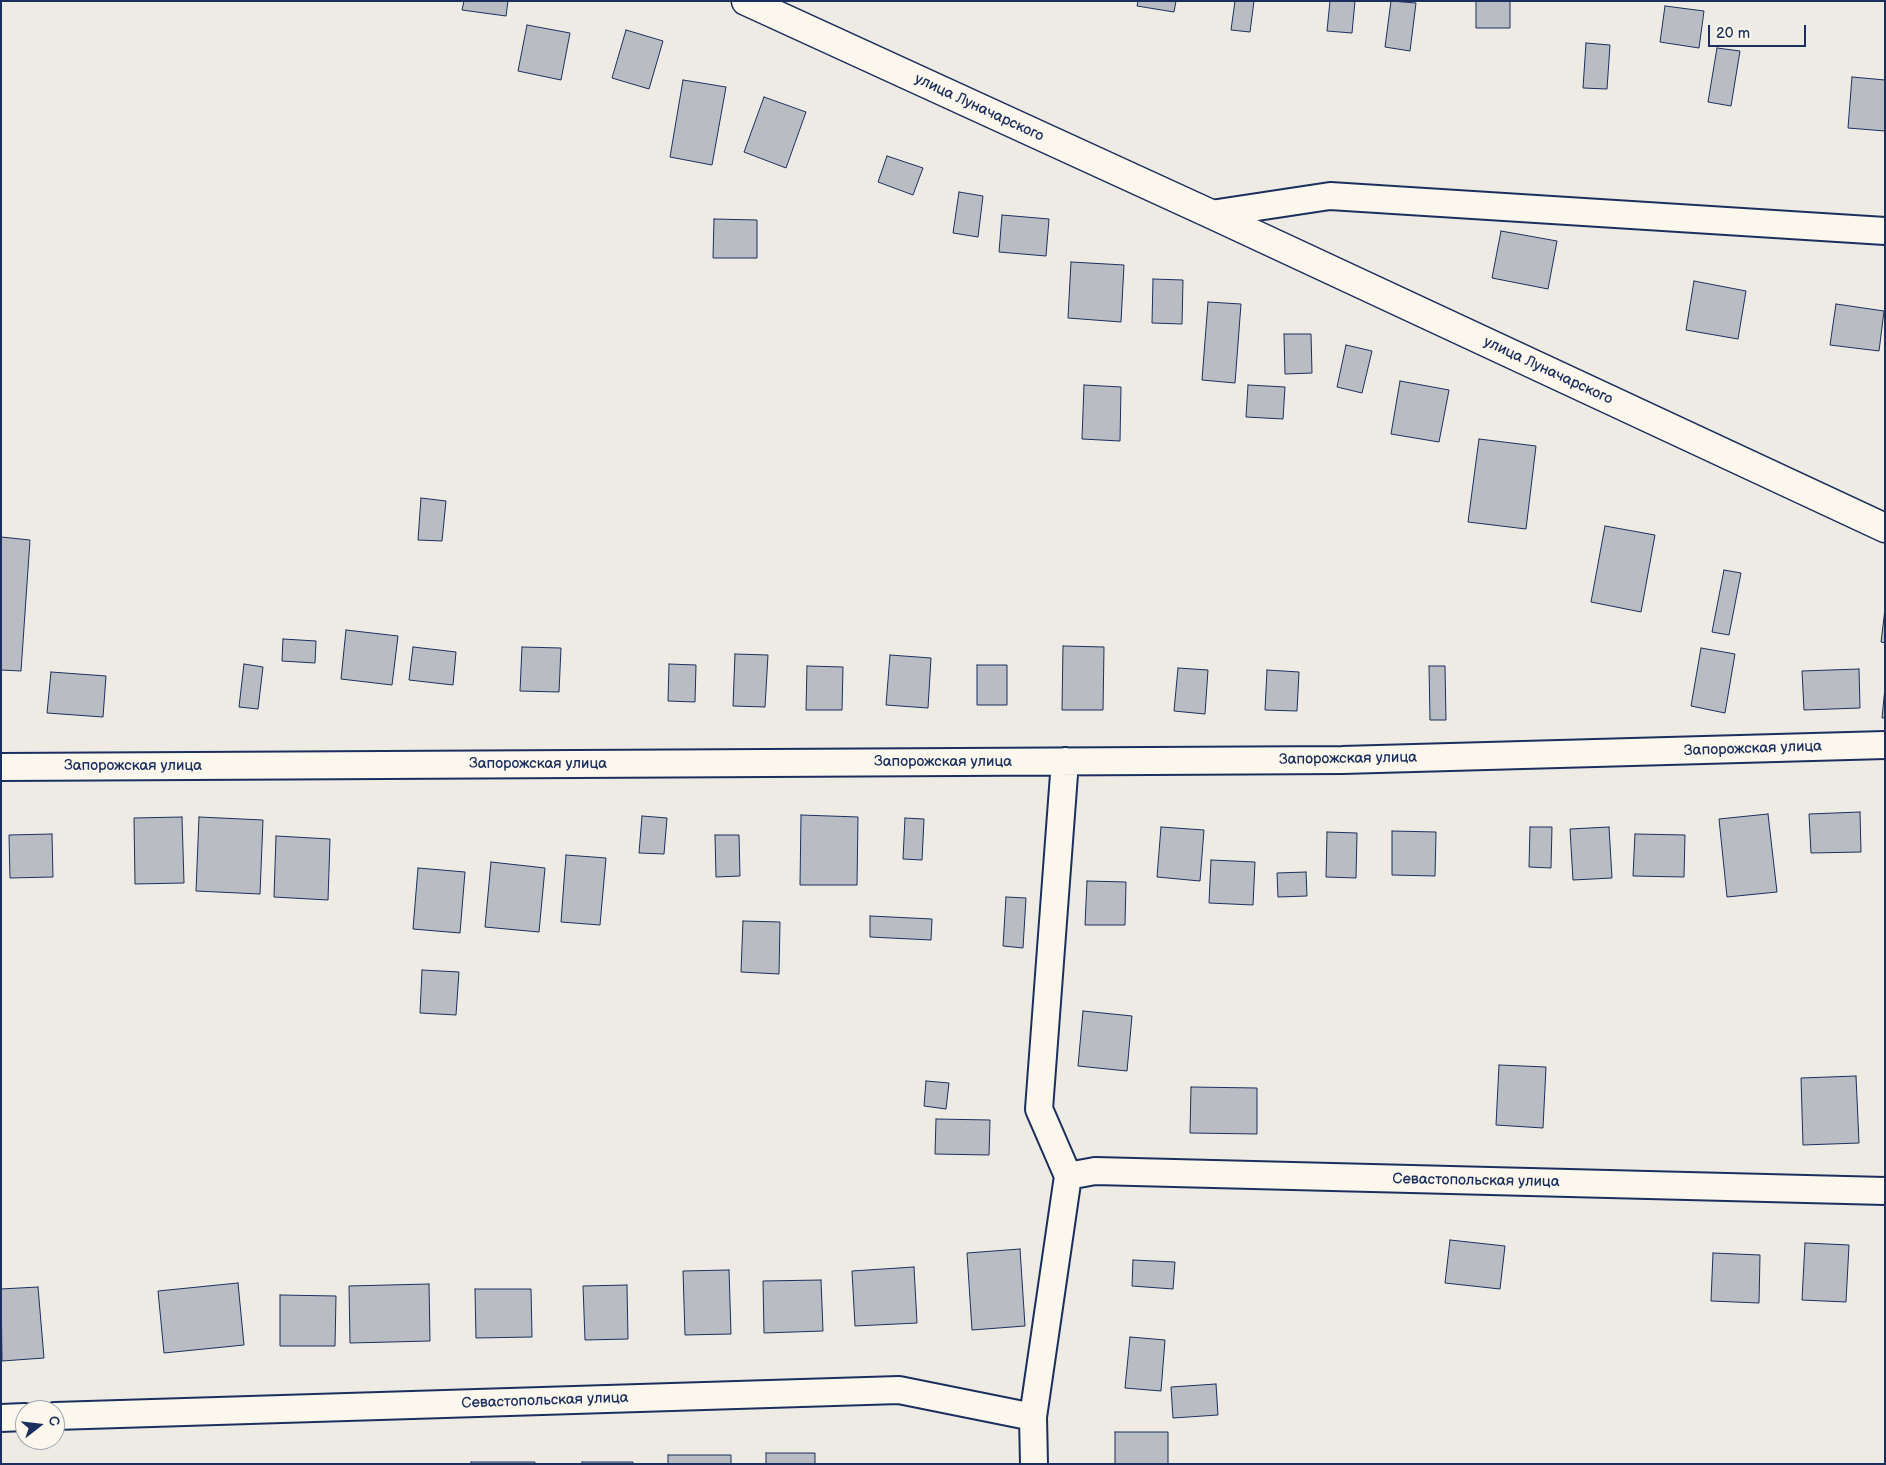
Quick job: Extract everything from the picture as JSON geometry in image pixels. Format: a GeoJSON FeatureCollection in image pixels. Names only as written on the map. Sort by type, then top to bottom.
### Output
{"type":"FeatureCollection","features":[{"type":"Feature","properties":{"kind":"main road","name":"улица Луначарского"},"geometry":{"type":"LineString","coordinates":[[746,1],[1211,214],[1885,528]]}},
{"type":"Feature","properties":{"kind":"street"},"geometry":{"type":"LineString","coordinates":[[1211,214],[1330,196],[1885,231]]}},
{"type":"Feature","properties":{"kind":"street","name":"Запорожская улица"},"geometry":{"type":"LineString","coordinates":[[1,767],[1342,760],[1885,745]]}},
{"type":"Feature","properties":{"kind":"street"},"geometry":{"type":"LineString","coordinates":[[1034,1464],[1033,1418],[1068,1176],[1039,1109],[1065,761]]}},
{"type":"Feature","properties":{"kind":"street","name":"Севастопольская улица"},"geometry":{"type":"LineString","coordinates":[[1068,1176],[1095,1171],[1885,1191]]}},
{"type":"Feature","properties":{"kind":"street","name":"Севастопольская улица"},"geometry":{"type":"LineString","coordinates":[[65,1416],[899,1390],[1033,1418]]}},
{"type":"Feature","properties":{"kind":"street"},"geometry":{"type":"LineString","coordinates":[[1,1418],[15,1417]]}},
{"type":"Feature","properties":{"kind":"building"},"geometry":{"type":"Polygon","coordinates":[[[464,1],[508,1],[506,16],[462,10],[464,1]]]}},
{"type":"Feature","properties":{"kind":"building"},"geometry":{"type":"Polygon","coordinates":[[[1138,1],[1176,1],[1174,12],[1137,6],[1138,1]]]}},
{"type":"Feature","properties":{"kind":"building"},"geometry":{"type":"Polygon","coordinates":[[[1235,1],[1254,1],[1250,32],[1231,30],[1235,1]]]}},
{"type":"Feature","properties":{"kind":"building"},"geometry":{"type":"Polygon","coordinates":[[[1330,1],[1355,1],[1352,33],[1327,31],[1330,1]]]}},
{"type":"Feature","properties":{"kind":"building"},"geometry":{"type":"Polygon","coordinates":[[[1391,1],[1416,3],[1410,51],[1385,47],[1391,1]]]}},
{"type":"Feature","properties":{"kind":"building"},"geometry":{"type":"Polygon","coordinates":[[[1476,1],[1510,1],[1510,28],[1476,28],[1476,1]]]}},
{"type":"Feature","properties":{"kind":"building"},"geometry":{"type":"Polygon","coordinates":[[[1665,6],[1704,11],[1699,48],[1660,42],[1665,6]]]}},
{"type":"Feature","properties":{"kind":"building"},"geometry":{"type":"Polygon","coordinates":[[[527,25],[570,33],[561,80],[518,71],[527,25]]]}},
{"type":"Feature","properties":{"kind":"building"},"geometry":{"type":"Polygon","coordinates":[[[626,30],[663,41],[649,89],[612,78],[626,30]]]}},
{"type":"Feature","properties":{"kind":"building"},"geometry":{"type":"Polygon","coordinates":[[[1586,43],[1610,45],[1607,89],[1583,88],[1586,43]]]}},
{"type":"Feature","properties":{"kind":"building"},"geometry":{"type":"Polygon","coordinates":[[[1717,48],[1740,51],[1731,106],[1708,102],[1717,48]]]}},
{"type":"Feature","properties":{"kind":"building"},"geometry":{"type":"Polygon","coordinates":[[[1852,77],[1885,80],[1885,131],[1848,128],[1852,77]]]}},
{"type":"Feature","properties":{"kind":"building"},"geometry":{"type":"Polygon","coordinates":[[[683,80],[726,87],[712,165],[670,157],[683,80]]]}},
{"type":"Feature","properties":{"kind":"building"},"geometry":{"type":"Polygon","coordinates":[[[764,97],[806,112],[786,168],[744,152],[764,97]]]}},
{"type":"Feature","properties":{"kind":"building"},"geometry":{"type":"Polygon","coordinates":[[[887,156],[923,168],[913,195],[878,182],[887,156]]]}},
{"type":"Feature","properties":{"kind":"building"},"geometry":{"type":"Polygon","coordinates":[[[959,192],[983,196],[978,237],[953,233],[959,192]]]}},
{"type":"Feature","properties":{"kind":"building"},"geometry":{"type":"Polygon","coordinates":[[[1002,215],[1049,219],[1046,256],[999,252],[1002,215]]]}},
{"type":"Feature","properties":{"kind":"building"},"geometry":{"type":"Polygon","coordinates":[[[714,219],[757,220],[757,258],[713,258],[714,219]]]}},
{"type":"Feature","properties":{"kind":"building"},"geometry":{"type":"Polygon","coordinates":[[[1501,231],[1557,241],[1548,289],[1492,278],[1501,231]]]}},
{"type":"Feature","properties":{"kind":"building"},"geometry":{"type":"Polygon","coordinates":[[[1071,262],[1124,265],[1121,322],[1068,318],[1071,262]]]}},
{"type":"Feature","properties":{"kind":"building"},"geometry":{"type":"Polygon","coordinates":[[[1153,279],[1183,280],[1182,324],[1152,323],[1153,279]]]}},
{"type":"Feature","properties":{"kind":"building"},"geometry":{"type":"Polygon","coordinates":[[[1694,281],[1746,291],[1738,339],[1686,330],[1694,281]]]}},
{"type":"Feature","properties":{"kind":"building"},"geometry":{"type":"Polygon","coordinates":[[[1208,302],[1241,304],[1235,383],[1202,380],[1208,302]]]}},
{"type":"Feature","properties":{"kind":"building"},"geometry":{"type":"Polygon","coordinates":[[[1836,304],[1884,311],[1879,351],[1830,345],[1836,304]]]}},
{"type":"Feature","properties":{"kind":"building"},"geometry":{"type":"Polygon","coordinates":[[[1284,334],[1311,334],[1312,373],[1285,374],[1284,334]]]}},
{"type":"Feature","properties":{"kind":"building"},"geometry":{"type":"Polygon","coordinates":[[[1346,345],[1372,351],[1362,393],[1337,387],[1346,345]]]}},
{"type":"Feature","properties":{"kind":"building"},"geometry":{"type":"Polygon","coordinates":[[[1400,381],[1449,390],[1439,442],[1391,434],[1400,381]]]}},
{"type":"Feature","properties":{"kind":"building"},"geometry":{"type":"Polygon","coordinates":[[[1084,385],[1121,387],[1120,441],[1082,439],[1084,385]]]}},
{"type":"Feature","properties":{"kind":"building"},"geometry":{"type":"Polygon","coordinates":[[[1248,385],[1285,387],[1283,419],[1246,417],[1248,385]]]}},
{"type":"Feature","properties":{"kind":"building"},"geometry":{"type":"Polygon","coordinates":[[[1479,439],[1536,446],[1526,529],[1468,522],[1479,439]]]}},
{"type":"Feature","properties":{"kind":"building"},"geometry":{"type":"Polygon","coordinates":[[[421,498],[446,501],[442,541],[418,540],[421,498]]]}},
{"type":"Feature","properties":{"kind":"building"},"geometry":{"type":"Polygon","coordinates":[[[1605,526],[1655,535],[1641,612],[1591,602],[1605,526]]]}},
{"type":"Feature","properties":{"kind":"building"},"geometry":{"type":"Polygon","coordinates":[[[1,537],[30,540],[21,671],[1,670],[1,537]]]}},
{"type":"Feature","properties":{"kind":"building"},"geometry":{"type":"Polygon","coordinates":[[[1724,570],[1741,573],[1729,635],[1712,632],[1724,570]]]}},
{"type":"Feature","properties":{"kind":"building"},"geometry":{"type":"Polygon","coordinates":[[[1885,609],[1885,643],[1881,642],[1885,609]]]}},
{"type":"Feature","properties":{"kind":"building"},"geometry":{"type":"Polygon","coordinates":[[[346,630],[398,636],[392,685],[341,679],[346,630]]]}},
{"type":"Feature","properties":{"kind":"building"},"geometry":{"type":"Polygon","coordinates":[[[283,639],[316,641],[315,663],[282,661],[283,639]]]}},
{"type":"Feature","properties":{"kind":"building"},"geometry":{"type":"Polygon","coordinates":[[[1063,646],[1104,647],[1103,710],[1062,710],[1063,646]]]}},
{"type":"Feature","properties":{"kind":"building"},"geometry":{"type":"Polygon","coordinates":[[[413,647],[456,652],[453,685],[409,680],[413,647]]]}},
{"type":"Feature","properties":{"kind":"building"},"geometry":{"type":"Polygon","coordinates":[[[522,647],[561,648],[559,692],[520,691],[522,647]]]}},
{"type":"Feature","properties":{"kind":"building"},"geometry":{"type":"Polygon","coordinates":[[[1701,648],[1735,654],[1725,713],[1691,706],[1701,648]]]}},
{"type":"Feature","properties":{"kind":"building"},"geometry":{"type":"Polygon","coordinates":[[[735,654],[768,655],[765,707],[733,706],[735,654]]]}},
{"type":"Feature","properties":{"kind":"building"},"geometry":{"type":"Polygon","coordinates":[[[890,655],[931,658],[928,708],[886,705],[890,655]]]}},
{"type":"Feature","properties":{"kind":"building"},"geometry":{"type":"Polygon","coordinates":[[[244,664],[263,667],[258,709],[239,707],[244,664]]]}},
{"type":"Feature","properties":{"kind":"building"},"geometry":{"type":"Polygon","coordinates":[[[669,664],[696,665],[695,702],[668,701],[669,664]]]}},
{"type":"Feature","properties":{"kind":"building"},"geometry":{"type":"Polygon","coordinates":[[[977,665],[1007,665],[1007,705],[977,705],[977,665]]]}},
{"type":"Feature","properties":{"kind":"building"},"geometry":{"type":"Polygon","coordinates":[[[807,666],[843,667],[842,710],[806,710],[807,666]]]}},
{"type":"Feature","properties":{"kind":"building"},"geometry":{"type":"Polygon","coordinates":[[[1429,666],[1445,666],[1446,720],[1430,720],[1429,666]]]}},
{"type":"Feature","properties":{"kind":"building"},"geometry":{"type":"Polygon","coordinates":[[[1178,668],[1208,670],[1205,714],[1174,711],[1178,668]]]}},
{"type":"Feature","properties":{"kind":"building"},"geometry":{"type":"Polygon","coordinates":[[[1859,669],[1860,708],[1804,710],[1802,671],[1859,669]]]}},
{"type":"Feature","properties":{"kind":"building"},"geometry":{"type":"Polygon","coordinates":[[[1267,670],[1299,672],[1297,711],[1265,710],[1267,670]]]}},
{"type":"Feature","properties":{"kind":"building"},"geometry":{"type":"Polygon","coordinates":[[[51,672],[106,676],[103,717],[47,713],[51,672]]]}},
{"type":"Feature","properties":{"kind":"building"},"geometry":{"type":"Polygon","coordinates":[[[1885,688],[1885,718],[1882,718],[1885,688]]]}},
{"type":"Feature","properties":{"kind":"building"},"geometry":{"type":"Polygon","coordinates":[[[1860,812],[1861,852],[1811,853],[1809,814],[1860,812]]]}},
{"type":"Feature","properties":{"kind":"building"},"geometry":{"type":"Polygon","coordinates":[[[1768,814],[1777,892],[1727,897],[1719,819],[1768,814]]]}},
{"type":"Feature","properties":{"kind":"building"},"geometry":{"type":"Polygon","coordinates":[[[801,815],[858,817],[857,885],[800,885],[801,815]]]}},
{"type":"Feature","properties":{"kind":"building"},"geometry":{"type":"Polygon","coordinates":[[[642,816],[667,818],[664,854],[639,853],[642,816]]]}},
{"type":"Feature","properties":{"kind":"building"},"geometry":{"type":"Polygon","coordinates":[[[182,817],[184,883],[135,884],[134,818],[182,817]]]}},
{"type":"Feature","properties":{"kind":"building"},"geometry":{"type":"Polygon","coordinates":[[[199,817],[263,820],[260,894],[196,891],[199,817]]]}},
{"type":"Feature","properties":{"kind":"building"},"geometry":{"type":"Polygon","coordinates":[[[905,818],[924,819],[922,860],[903,859],[905,818]]]}},
{"type":"Feature","properties":{"kind":"building"},"geometry":{"type":"Polygon","coordinates":[[[1161,827],[1204,830],[1200,881],[1157,877],[1161,827]]]}},
{"type":"Feature","properties":{"kind":"building"},"geometry":{"type":"Polygon","coordinates":[[[1530,827],[1552,827],[1551,868],[1529,867],[1530,827]]]}},
{"type":"Feature","properties":{"kind":"building"},"geometry":{"type":"Polygon","coordinates":[[[1609,827],[1612,878],[1573,880],[1570,829],[1609,827]]]}},
{"type":"Feature","properties":{"kind":"building"},"geometry":{"type":"Polygon","coordinates":[[[1392,831],[1436,832],[1435,876],[1392,875],[1392,831]]]}},
{"type":"Feature","properties":{"kind":"building"},"geometry":{"type":"Polygon","coordinates":[[[1327,832],[1357,833],[1356,878],[1326,877],[1327,832]]]}},
{"type":"Feature","properties":{"kind":"building"},"geometry":{"type":"Polygon","coordinates":[[[52,834],[53,877],[10,878],[9,835],[52,834]]]}},
{"type":"Feature","properties":{"kind":"building"},"geometry":{"type":"Polygon","coordinates":[[[1635,834],[1685,835],[1684,877],[1633,876],[1635,834]]]}},
{"type":"Feature","properties":{"kind":"building"},"geometry":{"type":"Polygon","coordinates":[[[715,835],[739,835],[740,876],[716,877],[715,835]]]}},
{"type":"Feature","properties":{"kind":"building"},"geometry":{"type":"Polygon","coordinates":[[[276,836],[330,839],[328,900],[274,897],[276,836]]]}},
{"type":"Feature","properties":{"kind":"building"},"geometry":{"type":"Polygon","coordinates":[[[566,855],[606,858],[600,925],[561,922],[566,855]]]}},
{"type":"Feature","properties":{"kind":"building"},"geometry":{"type":"Polygon","coordinates":[[[1211,860],[1255,862],[1253,905],[1209,903],[1211,860]]]}},
{"type":"Feature","properties":{"kind":"building"},"geometry":{"type":"Polygon","coordinates":[[[491,862],[545,868],[539,932],[485,927],[491,862]]]}},
{"type":"Feature","properties":{"kind":"building"},"geometry":{"type":"Polygon","coordinates":[[[418,868],[465,872],[460,933],[413,929],[418,868]]]}},
{"type":"Feature","properties":{"kind":"building"},"geometry":{"type":"Polygon","coordinates":[[[1306,872],[1307,896],[1278,897],[1277,873],[1306,872]]]}},
{"type":"Feature","properties":{"kind":"building"},"geometry":{"type":"Polygon","coordinates":[[[1087,881],[1126,882],[1125,925],[1085,925],[1087,881]]]}},
{"type":"Feature","properties":{"kind":"building"},"geometry":{"type":"Polygon","coordinates":[[[1006,897],[1026,898],[1023,948],[1003,946],[1006,897]]]}},
{"type":"Feature","properties":{"kind":"building"},"geometry":{"type":"Polygon","coordinates":[[[870,916],[932,919],[931,940],[870,937],[870,916]]]}},
{"type":"Feature","properties":{"kind":"building"},"geometry":{"type":"Polygon","coordinates":[[[743,921],[780,922],[779,974],[741,972],[743,921]]]}},
{"type":"Feature","properties":{"kind":"building"},"geometry":{"type":"Polygon","coordinates":[[[422,970],[459,972],[456,1015],[420,1013],[422,970]]]}},
{"type":"Feature","properties":{"kind":"building"},"geometry":{"type":"Polygon","coordinates":[[[1083,1011],[1132,1016],[1127,1071],[1078,1066],[1083,1011]]]}},
{"type":"Feature","properties":{"kind":"building"},"geometry":{"type":"Polygon","coordinates":[[[1499,1065],[1546,1067],[1543,1128],[1496,1125],[1499,1065]]]}},
{"type":"Feature","properties":{"kind":"building"},"geometry":{"type":"Polygon","coordinates":[[[1856,1076],[1859,1143],[1803,1145],[1801,1078],[1856,1076]]]}},
{"type":"Feature","properties":{"kind":"building"},"geometry":{"type":"Polygon","coordinates":[[[926,1081],[949,1083],[946,1109],[924,1106],[926,1081]]]}},
{"type":"Feature","properties":{"kind":"building"},"geometry":{"type":"Polygon","coordinates":[[[1191,1087],[1257,1088],[1257,1134],[1190,1133],[1191,1087]]]}},
{"type":"Feature","properties":{"kind":"building"},"geometry":{"type":"Polygon","coordinates":[[[936,1119],[990,1120],[989,1155],[935,1154],[936,1119]]]}},
{"type":"Feature","properties":{"kind":"building"},"geometry":{"type":"Polygon","coordinates":[[[1450,1240],[1505,1246],[1500,1289],[1445,1283],[1450,1240]]]}},
{"type":"Feature","properties":{"kind":"building"},"geometry":{"type":"Polygon","coordinates":[[[1805,1243],[1849,1245],[1846,1302],[1802,1300],[1805,1243]]]}},
{"type":"Feature","properties":{"kind":"building"},"geometry":{"type":"Polygon","coordinates":[[[1020,1249],[1025,1326],[972,1330],[967,1253],[1020,1249]]]}},
{"type":"Feature","properties":{"kind":"building"},"geometry":{"type":"Polygon","coordinates":[[[1713,1253],[1760,1255],[1759,1303],[1711,1301],[1713,1253]]]}},
{"type":"Feature","properties":{"kind":"building"},"geometry":{"type":"Polygon","coordinates":[[[1133,1260],[1175,1262],[1173,1289],[1132,1286],[1133,1260]]]}},
{"type":"Feature","properties":{"kind":"building"},"geometry":{"type":"Polygon","coordinates":[[[914,1267],[917,1323],[855,1326],[852,1271],[914,1267]]]}},
{"type":"Feature","properties":{"kind":"building"},"geometry":{"type":"Polygon","coordinates":[[[729,1270],[731,1334],[685,1335],[683,1271],[729,1270]]]}},
{"type":"Feature","properties":{"kind":"building"},"geometry":{"type":"Polygon","coordinates":[[[821,1280],[823,1331],[764,1333],[763,1281],[821,1280]]]}},
{"type":"Feature","properties":{"kind":"building"},"geometry":{"type":"Polygon","coordinates":[[[238,1283],[244,1345],[164,1353],[158,1291],[238,1283]]]}},
{"type":"Feature","properties":{"kind":"building"},"geometry":{"type":"Polygon","coordinates":[[[429,1284],[430,1341],[350,1343],[349,1286],[429,1284]]]}},
{"type":"Feature","properties":{"kind":"building"},"geometry":{"type":"Polygon","coordinates":[[[627,1285],[628,1339],[585,1340],[583,1286],[627,1285]]]}},
{"type":"Feature","properties":{"kind":"building"},"geometry":{"type":"Polygon","coordinates":[[[38,1287],[44,1358],[2,1361],[1,1289],[38,1287]]]}},
{"type":"Feature","properties":{"kind":"building"},"geometry":{"type":"Polygon","coordinates":[[[475,1289],[531,1289],[532,1337],[476,1338],[475,1289]]]}},
{"type":"Feature","properties":{"kind":"building"},"geometry":{"type":"Polygon","coordinates":[[[280,1295],[336,1296],[335,1346],[280,1346],[280,1295]]]}},
{"type":"Feature","properties":{"kind":"building"},"geometry":{"type":"Polygon","coordinates":[[[1130,1337],[1165,1340],[1161,1391],[1125,1388],[1130,1337]]]}},
{"type":"Feature","properties":{"kind":"building"},"geometry":{"type":"Polygon","coordinates":[[[1216,1384],[1218,1415],[1173,1418],[1171,1387],[1216,1384]]]}},
{"type":"Feature","properties":{"kind":"building"},"geometry":{"type":"Polygon","coordinates":[[[1115,1432],[1168,1432],[1168,1464],[1115,1464],[1115,1432]]]}},
{"type":"Feature","properties":{"kind":"building"},"geometry":{"type":"Polygon","coordinates":[[[766,1453],[815,1453],[815,1464],[766,1464],[766,1453]]]}},
{"type":"Feature","properties":{"kind":"building"},"geometry":{"type":"Polygon","coordinates":[[[668,1455],[731,1455],[731,1464],[668,1464],[668,1455]]]}},
{"type":"Feature","properties":{"kind":"building"},"geometry":{"type":"Polygon","coordinates":[[[471,1462],[535,1462],[535,1464],[471,1464],[471,1462]]]}},
{"type":"Feature","properties":{"kind":"building"},"geometry":{"type":"Polygon","coordinates":[[[582,1462],[633,1462],[633,1464],[582,1464],[582,1462]]]}}]}
